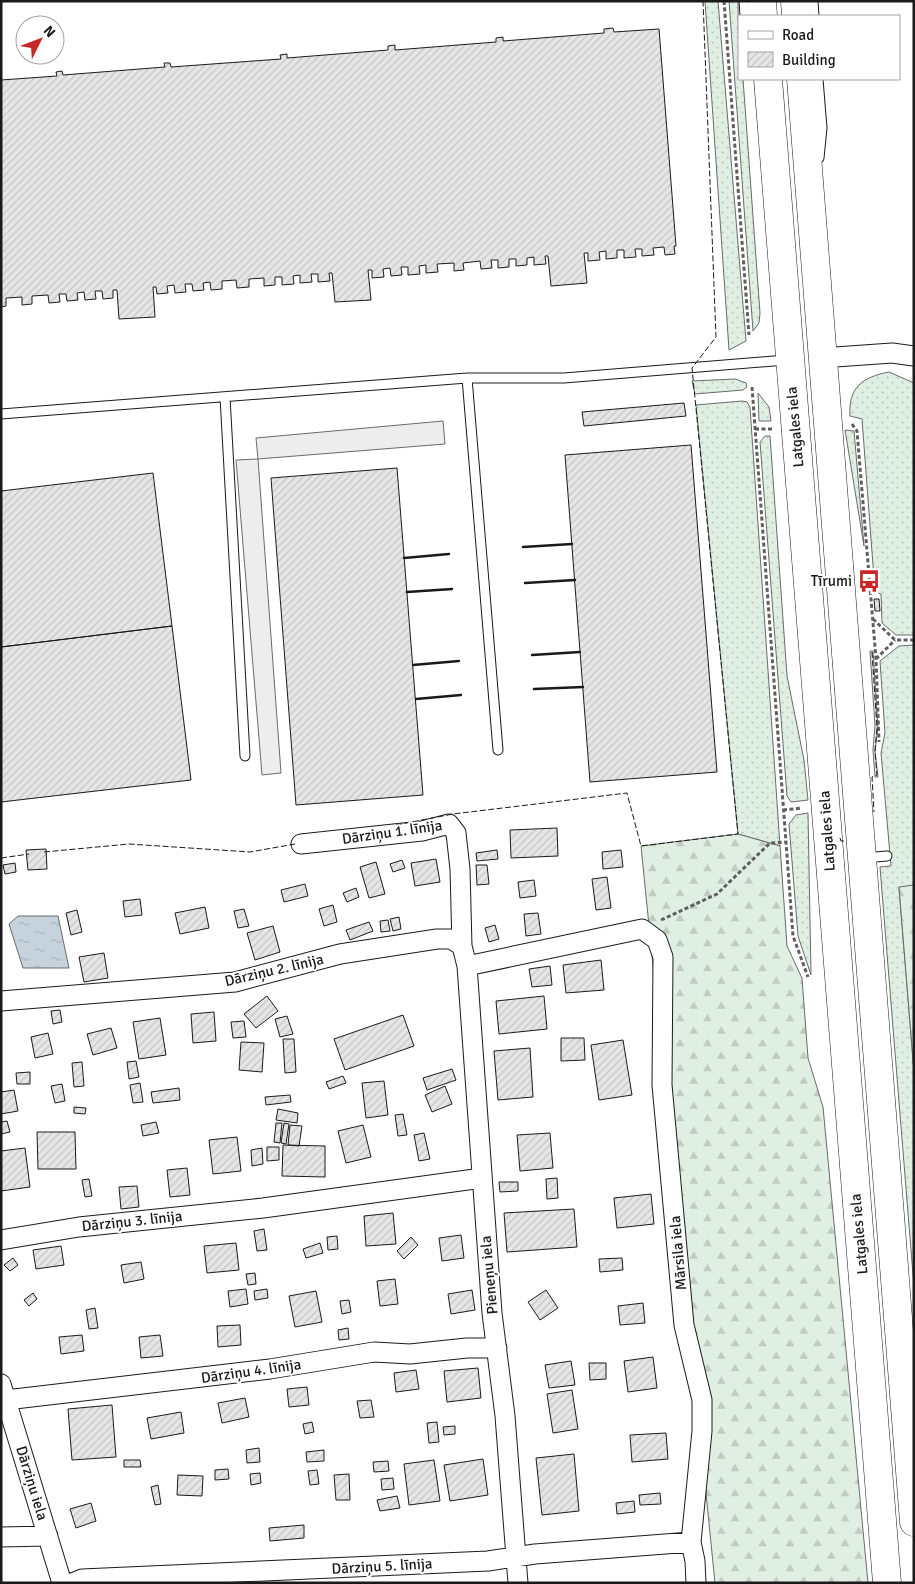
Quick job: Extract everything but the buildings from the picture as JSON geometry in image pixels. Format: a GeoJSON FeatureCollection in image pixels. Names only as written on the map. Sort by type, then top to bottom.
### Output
{"type":"FeatureCollection","features":[{"type":"Feature","properties":{"kind":"highway"},"geometry":{"type":"LineString","coordinates":[[762,1],[763,15]]}},
{"type":"Feature","properties":{"kind":"highway"},"geometry":{"type":"LineString","coordinates":[[795,1],[796,15]]}},
{"type":"Feature","properties":{"kind":"highway","name":"Latgales iela"},"geometry":{"type":"LineString","coordinates":[[768,80],[887,1583]]}},
{"type":"Feature","properties":{"kind":"highway"},"geometry":{"type":"LineString","coordinates":[[801,80],[821,358],[875,857],[914,1522]]}},
{"type":"Feature","properties":{"kind":"highway"},"geometry":{"type":"LineString","coordinates":[[789,360],[821,358]]}},
{"type":"Feature","properties":{"kind":"street"},"geometry":{"type":"LineString","coordinates":[[821,358],[892,353],[914,356]]}},
{"type":"Feature","properties":{"kind":"street","name":"Dārziņu 1. līnija"},"geometry":{"type":"LineString","coordinates":[[301,844],[422,831],[449,824],[456,833],[457,842],[462,946]]}},
{"type":"Feature","properties":{"kind":"street"},"geometry":{"type":"LineString","coordinates":[[462,946],[467,966],[642,929]]}},
{"type":"Feature","properties":{"kind":"street","name":"Mārsila iela"},"geometry":{"type":"LineString","coordinates":[[642,929],[657,940],[663,957],[662,1085],[684,1325],[702,1400],[702,1431],[691,1542],[696,1583]]}},
{"type":"Feature","properties":{"kind":"street","name":"Dārziņu 2. līnija"},"geometry":{"type":"LineString","coordinates":[[1,1001],[235,982],[340,954],[437,939],[450,939],[462,946]]}},
{"type":"Feature","properties":{"kind":"street","name":"Pieneņu iela"},"geometry":{"type":"LineString","coordinates":[[467,966],[492,1312],[505,1416],[518,1583]]}},
{"type":"Feature","properties":{"kind":"street","name":"Dārziņu 3. līnija"},"geometry":{"type":"LineString","coordinates":[[1,1240],[79,1227],[263,1208],[482,1178]]}},
{"type":"Feature","properties":{"kind":"street","name":"Dārziņu 4. līnija"},"geometry":{"type":"LineString","coordinates":[[4,1392],[270,1369],[374,1352],[410,1354],[467,1348],[497,1348]]}},
{"type":"Feature","properties":{"kind":"street","name":"Dārziņu iela"},"geometry":{"type":"LineString","coordinates":[[4,1392],[62,1583]]}},
{"type":"Feature","properties":{"kind":"street"},"geometry":{"type":"LineString","coordinates":[[1,1536],[48,1536]]}},
{"type":"Feature","properties":{"kind":"street","name":"Dārziņu 5. līnija"},"geometry":{"type":"LineString","coordinates":[[72,1583],[82,1579],[516,1558],[535,1554],[691,1542]]}},
{"type":"Feature","properties":{"kind":"lane"},"geometry":{"type":"LineString","coordinates":[[744,1],[745,15]]}},
{"type":"Feature","properties":{"kind":"lane"},"geometry":{"type":"LineString","coordinates":[[813,1],[814,15]]}},
{"type":"Feature","properties":{"kind":"lane"},"geometry":{"type":"LineString","coordinates":[[809,184],[819,158],[822,128],[818,80]]}},
{"type":"Feature","properties":{"kind":"lane"},"geometry":{"type":"LineString","coordinates":[[1,414],[467,378],[564,378],[789,360]]}},
{"type":"Feature","properties":{"kind":"lane"},"geometry":{"type":"LineString","coordinates":[[467,378],[498,750]]}},
{"type":"Feature","properties":{"kind":"lane"},"geometry":{"type":"LineString","coordinates":[[225,397],[245,756]]}},
{"type":"Feature","properties":{"kind":"path"},"geometry":{"type":"LineString","coordinates":[[724,1],[749,336]]}},
{"type":"Feature","properties":{"kind":"path"},"geometry":{"type":"LineString","coordinates":[[752,387],[793,936],[808,977]]}},
{"type":"Feature","properties":{"kind":"path"},"geometry":{"type":"LineString","coordinates":[[847,424],[852,424],[857,431],[876,660],[880,732],[878,746]]}},
{"type":"Feature","properties":{"kind":"path"},"geometry":{"type":"LineString","coordinates":[[755,430],[773,429]]}},
{"type":"Feature","properties":{"kind":"path"},"geometry":{"type":"LineString","coordinates":[[872,619],[895,640],[914,640]]}},
{"type":"Feature","properties":{"kind":"path"},"geometry":{"type":"LineString","coordinates":[[876,660],[895,640]]}},
{"type":"Feature","properties":{"kind":"path"},"geometry":{"type":"LineString","coordinates":[[783,810],[810,807]]}},
{"type":"Feature","properties":{"kind":"path"},"geometry":{"type":"LineString","coordinates":[[642,929],[718,894],[770,843],[785,842]]}},
{"type":"Feature","properties":{"kind":"green space"},"geometry":{"type":"Polygon","coordinates":[[[705,1],[718,1],[746,341],[729,350],[705,1]]]}},
{"type":"Feature","properties":{"kind":"green space"},"geometry":{"type":"Polygon","coordinates":[[[729,1],[738,1],[738,80],[743,80],[760,313],[759,323],[753,331],[729,1]]]}},
{"type":"Feature","properties":{"kind":"green space"},"geometry":{"type":"Polygon","coordinates":[[[889,372],[914,383],[914,635],[896,635],[882,623],[881,594],[875,592],[862,419],[850,416],[852,398],[859,385],[865,380],[889,372]]]}},
{"type":"Feature","properties":{"kind":"green space"},"geometry":{"type":"Polygon","coordinates":[[[735,379],[746,383],[747,387],[743,390],[695,394],[692,381],[735,379]]]}},
{"type":"Feature","properties":{"kind":"green space"},"geometry":{"type":"Polygon","coordinates":[[[758,393],[769,407],[771,421],[759,421],[758,393]]]}},
{"type":"Feature","properties":{"kind":"green space"},"geometry":{"type":"Polygon","coordinates":[[[747,402],[750,407],[780,846],[738,834],[696,405],[747,402]]]}},
{"type":"Feature","properties":{"kind":"green space"},"geometry":{"type":"Polygon","coordinates":[[[845,430],[854,431],[864,546],[845,430]]]}},
{"type":"Feature","properties":{"kind":"green space"},"geometry":{"type":"Polygon","coordinates":[[[765,436],[770,436],[787,676],[804,760],[808,800],[791,802],[787,796],[760,442],[765,436]]]}},
{"type":"Feature","properties":{"kind":"green space"},"geometry":{"type":"Polygon","coordinates":[[[914,645],[914,885],[899,888],[914,1072],[914,1287],[880,867],[891,866],[881,753],[885,733],[880,661],[899,646],[914,645]]]}},
{"type":"Feature","properties":{"kind":"green space"},"geometry":{"type":"Polygon","coordinates":[[[870,651],[873,651],[878,727],[875,751],[878,777],[875,777],[873,750],[875,726],[870,651]]]}},
{"type":"Feature","properties":{"kind":"green space"},"geometry":{"type":"Polygon","coordinates":[[[808,813],[811,975],[798,936],[789,824],[796,815],[808,813]]]}},
{"type":"Feature","properties":{"kind":"green space"},"geometry":{"type":"Polygon","coordinates":[[[738,834],[780,846],[787,946],[802,978],[808,1058],[823,1107],[868,1583],[715,1583],[641,846],[738,834]]]}},
{"type":"Feature","properties":{"kind":"green space"},"geometry":{"type":"Polygon","coordinates":[[[914,885],[914,1072],[899,887],[914,885]]]}},
{"type":"Feature","properties":{"kind":"shaded area"},"geometry":{"type":"Polygon","coordinates":[[[443,421],[445,444],[258,459],[256,438],[443,421]]]}},
{"type":"Feature","properties":{"kind":"shaded area"},"geometry":{"type":"Polygon","coordinates":[[[258,459],[281,773],[262,775],[236,460],[258,459]]]}},
{"type":"Feature","properties":{"kind":"water"},"geometry":{"type":"Polygon","coordinates":[[[18,916],[58,916],[69,968],[23,968],[9,924],[18,916]]]}},
{"type":"Feature","properties":{"kind":"fence"},"geometry":{"type":"LineString","coordinates":[[396,825],[453,814],[627,793],[641,846],[738,834],[692,368],[716,337],[703,1]]}},
{"type":"Feature","properties":{"kind":"fence"},"geometry":{"type":"LineString","coordinates":[[872,652],[877,728],[875,751],[877,775],[872,777],[874,812]]}},
{"type":"Feature","properties":{"kind":"fence"},"geometry":{"type":"LineString","coordinates":[[840,838],[841,841],[845,841]]}},
{"type":"Feature","properties":{"kind":"fence"},"geometry":{"type":"LineString","coordinates":[[44,852],[129,844],[250,852],[295,844]]}},
{"type":"Feature","properties":{"kind":"fence"},"geometry":{"type":"LineString","coordinates":[[1,858],[29,854]]}},
{"type":"Feature","properties":{"kind":"wall"},"geometry":{"type":"LineString","coordinates":[[523,547],[572,544]]}},
{"type":"Feature","properties":{"kind":"wall"},"geometry":{"type":"LineString","coordinates":[[404,558],[449,554]]}},
{"type":"Feature","properties":{"kind":"wall"},"geometry":{"type":"LineString","coordinates":[[525,583],[575,580]]}},
{"type":"Feature","properties":{"kind":"wall"},"geometry":{"type":"LineString","coordinates":[[407,592],[452,589]]}},
{"type":"Feature","properties":{"kind":"wall"},"geometry":{"type":"LineString","coordinates":[[532,655],[580,652]]}},
{"type":"Feature","properties":{"kind":"wall"},"geometry":{"type":"LineString","coordinates":[[413,665],[459,661]]}},
{"type":"Feature","properties":{"kind":"wall"},"geometry":{"type":"LineString","coordinates":[[534,689],[583,687]]}},
{"type":"Feature","properties":{"kind":"wall"},"geometry":{"type":"LineString","coordinates":[[416,699],[461,695]]}},
{"type":"Feature","properties":{"kind":"place","name":"Tīrumi"},"geometry":{"type":"Point","coordinates":[869,581]}}]}
